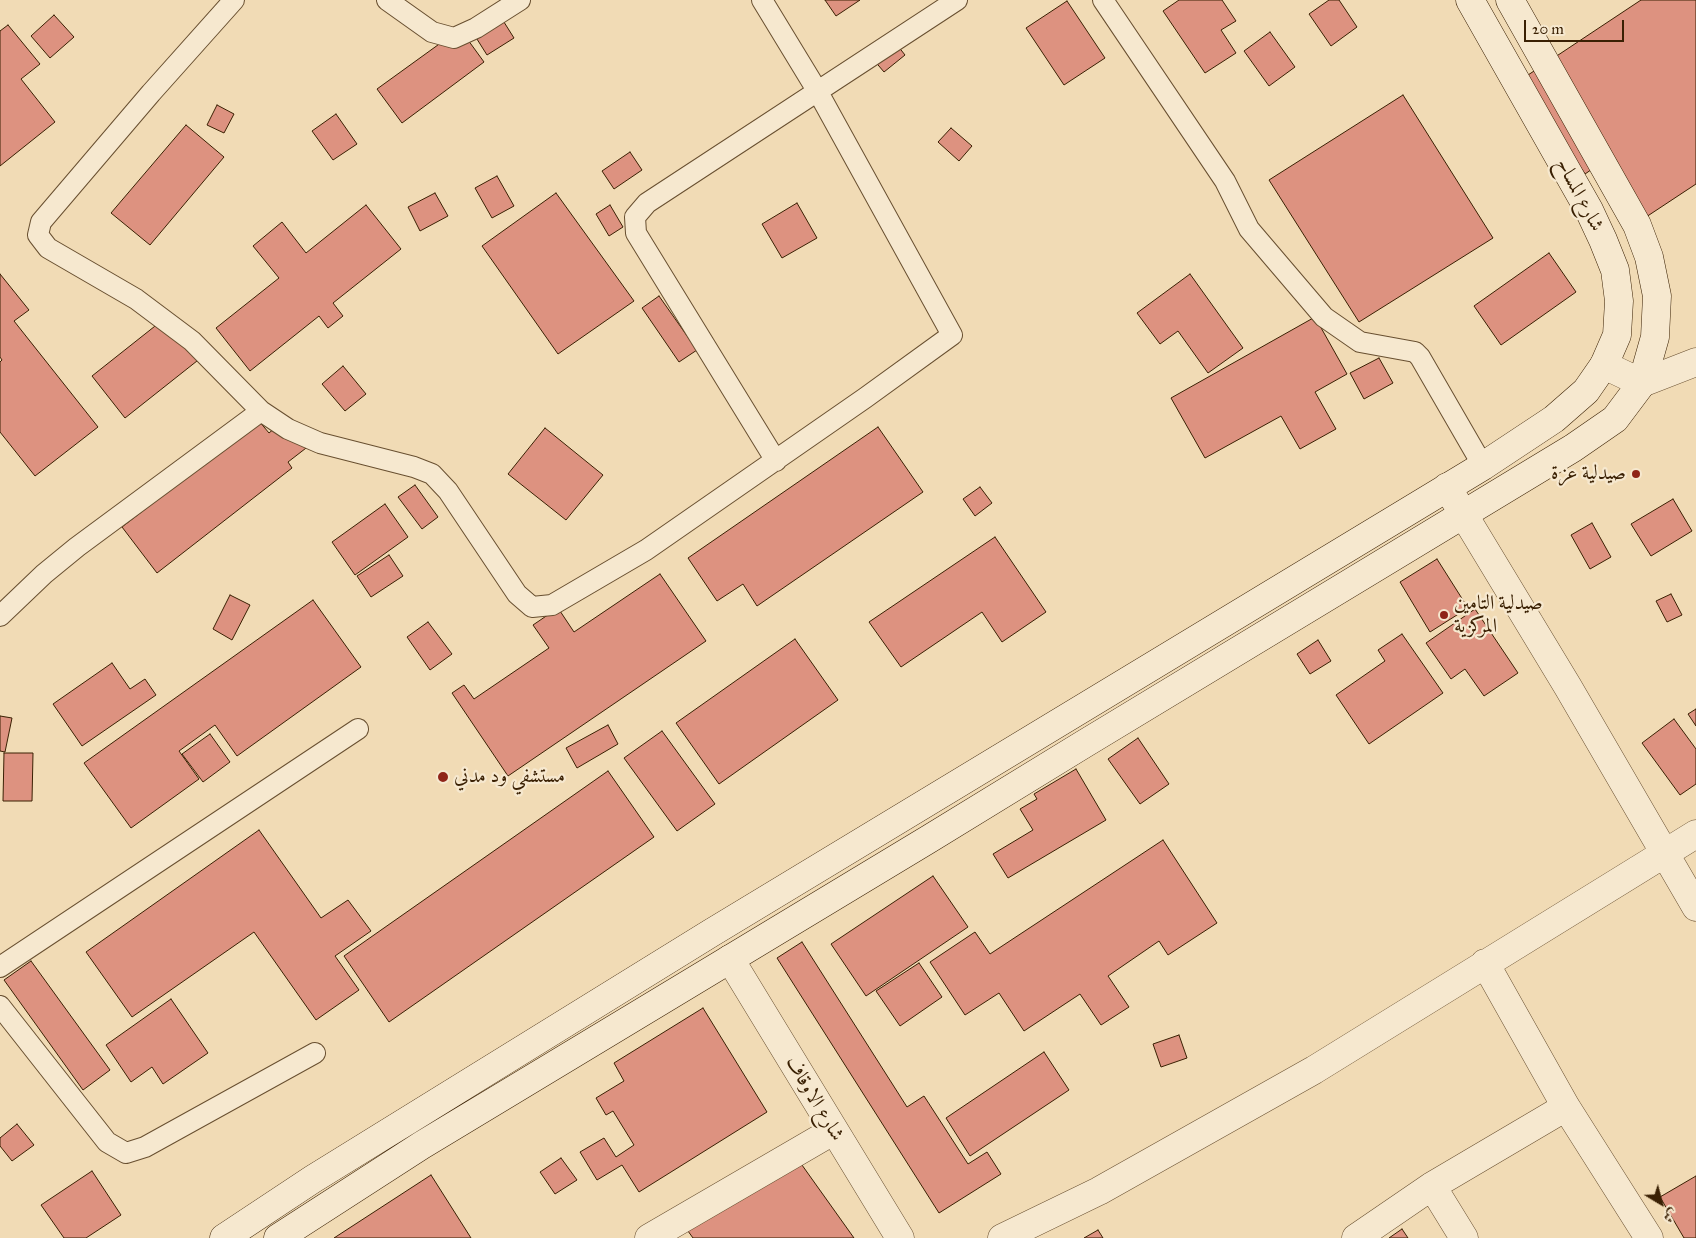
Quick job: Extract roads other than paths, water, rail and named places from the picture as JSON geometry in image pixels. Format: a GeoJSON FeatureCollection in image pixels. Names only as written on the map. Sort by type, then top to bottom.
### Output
{"type":"FeatureCollection","features":[{"type":"Feature","properties":{"kind":"main road","name":"شارع المساح"},"geometry":{"type":"LineString","coordinates":[[224,1238],[313,1179],[711,933],[1483,466],[1554,419],[1586,391],[1604,365],[1617,334],[1619,301],[1615,270],[1589,210],[1470,0]]}},
{"type":"Feature","properties":{"kind":"main road","name":"شارع المساح"},"geometry":{"type":"LineString","coordinates":[[1510,0],[1637,225],[1649,257],[1657,296],[1655,336],[1642,383]]}},
{"type":"Feature","properties":{"kind":"main road"},"geometry":{"type":"LineString","coordinates":[[278,1238],[422,1145],[929,840],[1573,448],[1615,419],[1642,383],[1696,362]]}},
{"type":"Feature","properties":{"kind":"main road"},"geometry":{"type":"LineString","coordinates":[[1604,365],[1642,383]]}},
{"type":"Feature","properties":{"kind":"main road"},"geometry":{"type":"LineString","coordinates":[[1447,487],[1568,687],[1696,907]]}},
{"type":"Feature","properties":{"kind":"main road"},"geometry":{"type":"LineString","coordinates":[[1068,718],[1084,744]]}},
{"type":"Feature","properties":{"kind":"main road"},"geometry":{"type":"LineString","coordinates":[[913,811],[929,840]]}},
{"type":"Feature","properties":{"kind":"main road"},"geometry":{"type":"LineString","coordinates":[[1002,1238],[1099,1191],[1305,1075],[1696,834]]}},
{"type":"Feature","properties":{"kind":"main road","name":"شارع الاوقاف"},"geometry":{"type":"LineString","coordinates":[[730,959],[833,1131],[900,1238]]}},
{"type":"Feature","properties":{"kind":"main road"},"geometry":{"type":"LineString","coordinates":[[1485,963],[1566,1107],[1649,1238]]}},
{"type":"Feature","properties":{"kind":"main road"},"geometry":{"type":"LineString","coordinates":[[1356,1238],[1432,1186],[1566,1107]]}},
{"type":"Feature","properties":{"kind":"main road"},"geometry":{"type":"LineString","coordinates":[[650,1238],[833,1131]]}},
{"type":"Feature","properties":{"kind":"main road"},"geometry":{"type":"LineString","coordinates":[[1432,1186],[1464,1238]]}},
{"type":"Feature","properties":{"kind":"lane"},"geometry":{"type":"LineString","coordinates":[[234,0],[151,93],[42,222],[38,235],[48,248],[136,299],[192,341],[261,412],[288,429],[320,443],[414,467],[432,474],[448,491],[517,594],[532,607],[552,605],[637,555],[776,461],[952,335],[818,92],[762,0]]}},
{"type":"Feature","properties":{"kind":"lane"},"geometry":{"type":"LineString","coordinates":[[387,0],[432,32],[454,38],[476,28],[520,0]]}},
{"type":"Feature","properties":{"kind":"lane"},"geometry":{"type":"LineString","coordinates":[[776,461],[636,233],[634,217],[647,203],[958,0]]}},
{"type":"Feature","properties":{"kind":"lane"},"geometry":{"type":"LineString","coordinates":[[1103,0],[1225,181],[1249,229],[1324,318],[1360,342],[1415,352],[1420,357],[1483,466]]}},
{"type":"Feature","properties":{"kind":"lane"},"geometry":{"type":"LineString","coordinates":[[0,616],[44,574],[77,548],[261,412]]}},
{"type":"Feature","properties":{"kind":"lane"},"geometry":{"type":"LineString","coordinates":[[0,967],[358,729]]}},
{"type":"Feature","properties":{"kind":"lane"},"geometry":{"type":"LineString","coordinates":[[0,1006],[107,1142],[126,1153],[144,1147],[316,1053]]}},
{"type":"Feature","properties":{"kind":"place","name":"صيدلية عزة"},"geometry":{"type":"Point","coordinates":[1636,474]}},
{"type":"Feature","properties":{"kind":"place","name":"صيدلية التامين المركزية"},"geometry":{"type":"Point","coordinates":[1444,615]}},
{"type":"Feature","properties":{"kind":"place","name":"مستشفي ود مدني"},"geometry":{"type":"Point","coordinates":[443,777]}}]}
